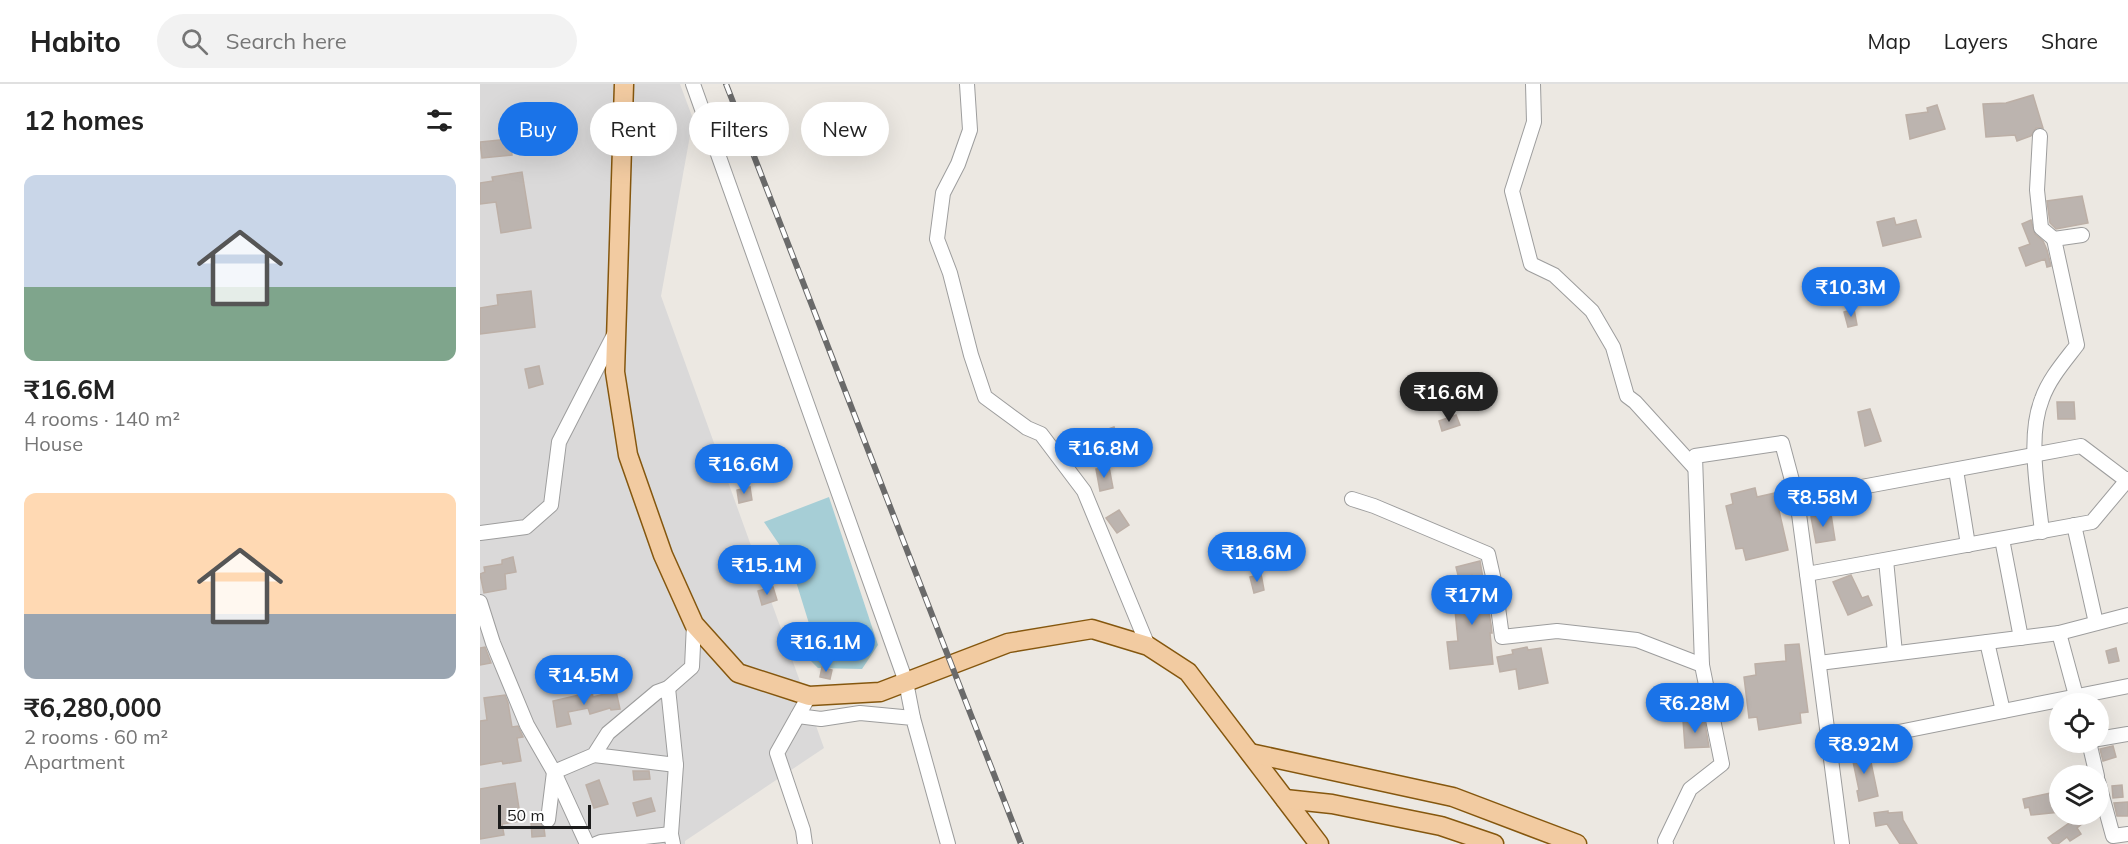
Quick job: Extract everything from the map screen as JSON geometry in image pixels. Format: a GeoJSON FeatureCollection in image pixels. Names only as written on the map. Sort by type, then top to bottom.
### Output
{"type":"FeatureCollection","features":[{"type":"Feature","properties":{"kind":"main road"},"geometry":{"type":"LineString","coordinates":[[624,84],[615,372],[628,455],[663,555],[694,624],[738,673],[809,696],[880,692],[1008,643],[1092,629],[1148,646],[1188,672],[1319,844]]}},
{"type":"Feature","properties":{"kind":"main road"},"geometry":{"type":"LineString","coordinates":[[1250,753],[1453,796],[1576,844]]}},
{"type":"Feature","properties":{"kind":"main road"},"geometry":{"type":"LineString","coordinates":[[1285,799],[1332,804],[1441,826],[1494,844]]}},
{"type":"Feature","properties":{"kind":"street"},"geometry":{"type":"LineString","coordinates":[[693,84],[906,682],[913,718],[948,844]]}},
{"type":"Feature","properties":{"kind":"street"},"geometry":{"type":"LineString","coordinates":[[967,84],[970,130],[958,164],[943,193],[937,239],[950,273],[971,355],[985,397],[1027,428],[1041,434],[1084,491],[1148,646]]}},
{"type":"Feature","properties":{"kind":"street"},"geometry":{"type":"LineString","coordinates":[[1533,84],[1534,122],[1512,191],[1531,264],[1554,275],[1592,311],[1613,347],[1628,396],[1695,468]]}},
{"type":"Feature","properties":{"kind":"street"},"geometry":{"type":"LineString","coordinates":[[2040,136],[2037,190],[2041,228],[2054,239],[2077,345],[2056,373],[2042,397],[2036,414],[2035,455],[2042,532]]}},
{"type":"Feature","properties":{"kind":"street"},"geometry":{"type":"LineString","coordinates":[[2054,239],[2082,235]]}},
{"type":"Feature","properties":{"kind":"street"},"geometry":{"type":"LineString","coordinates":[[480,533],[526,527],[551,505],[559,442],[616,330]]}},
{"type":"Feature","properties":{"kind":"street"},"geometry":{"type":"LineString","coordinates":[[1666,844],[1665,841],[1690,789],[1722,764],[1702,665],[1695,456],[1782,443],[1797,499],[1842,844]]}},
{"type":"Feature","properties":{"kind":"street"},"geometry":{"type":"LineString","coordinates":[[1797,499],[2081,446],[2127,480],[2092,522],[1807,574]]}},
{"type":"Feature","properties":{"kind":"street"},"geometry":{"type":"LineString","coordinates":[[1956,470],[1968,545]]}},
{"type":"Feature","properties":{"kind":"street"},"geometry":{"type":"LineString","coordinates":[[1352,499],[1488,554],[1502,637],[1557,631],[1637,640],[1702,665]]}},
{"type":"Feature","properties":{"kind":"street"},"geometry":{"type":"LineString","coordinates":[[2074,525],[2096,623]]}},
{"type":"Feature","properties":{"kind":"street"},"geometry":{"type":"LineString","coordinates":[[2002,538],[2021,638]]}},
{"type":"Feature","properties":{"kind":"street"},"geometry":{"type":"LineString","coordinates":[[1886,560],[1895,653]]}},
{"type":"Feature","properties":{"kind":"street"},"geometry":{"type":"LineString","coordinates":[[480,602],[527,725],[554,772],[588,844]]}},
{"type":"Feature","properties":{"kind":"street"},"geometry":{"type":"LineString","coordinates":[[1819,663],[2059,633],[2128,615]]}},
{"type":"Feature","properties":{"kind":"street"},"geometry":{"type":"LineString","coordinates":[[594,755],[608,733],[657,692],[668,688],[692,667],[694,624]]}},
{"type":"Feature","properties":{"kind":"street"},"geometry":{"type":"LineString","coordinates":[[2059,633],[2075,693]]}},
{"type":"Feature","properties":{"kind":"street"},"geometry":{"type":"LineString","coordinates":[[1987,642],[2003,711]]}},
{"type":"Feature","properties":{"kind":"street"},"geometry":{"type":"LineString","coordinates":[[2102,693],[2128,686]]}},
{"type":"Feature","properties":{"kind":"street"},"geometry":{"type":"LineString","coordinates":[[596,844],[672,839],[676,765],[668,688]]}},
{"type":"Feature","properties":{"kind":"street"},"geometry":{"type":"LineString","coordinates":[[805,844],[803,830],[777,753],[809,696]]}},
{"type":"Feature","properties":{"kind":"street"},"geometry":{"type":"LineString","coordinates":[[1829,746],[2003,711],[2049,704]]}},
{"type":"Feature","properties":{"kind":"street"},"geometry":{"type":"LineString","coordinates":[[798,716],[821,719],[860,713],[913,718]]}},
{"type":"Feature","properties":{"kind":"street"},"geometry":{"type":"LineString","coordinates":[[2109,737],[2128,734]]}},
{"type":"Feature","properties":{"kind":"street"},"geometry":{"type":"LineString","coordinates":[[554,772],[594,755],[676,765]]}},
{"type":"Feature","properties":{"kind":"street"},"geometry":{"type":"LineString","coordinates":[[548,820],[554,772]]}},
{"type":"Feature","properties":{"kind":"street"},"geometry":{"type":"LineString","coordinates":[[2109,821],[2113,836],[2128,834]]}},
{"type":"Feature","properties":{"kind":"shaded area"},"geometry":{"type":"Polygon","coordinates":[[[480,84],[680,84],[689,108],[689,141],[661,296],[824,748],[685,841],[685,844],[480,844],[480,84]]]}},
{"type":"Feature","properties":{"kind":"water"},"geometry":{"type":"Polygon","coordinates":[[[829,497],[878,645],[862,669],[818,668],[804,654],[811,630],[789,559],[764,522],[829,497]]]}},
{"type":"Feature","properties":{"kind":"building"},"geometry":{"type":"Polygon","coordinates":[[[2033,95],[2043,128],[2036,128],[2031,136],[2017,141],[2015,135],[1986,137],[1983,104],[2006,103],[2033,95]]]}},
{"type":"Feature","properties":{"kind":"building"},"geometry":{"type":"Polygon","coordinates":[[[1937,105],[1945,129],[1910,139],[1906,115],[1928,112],[1927,108],[1937,105]]]}},
{"type":"Feature","properties":{"kind":"building"},"geometry":{"type":"Polygon","coordinates":[[[498,140],[498,156],[502,156],[482,158],[480,142],[498,140]]]}},
{"type":"Feature","properties":{"kind":"building"},"geometry":{"type":"Polygon","coordinates":[[[522,172],[531,228],[501,233],[496,202],[480,204],[480,183],[493,181],[492,177],[522,172]]]}},
{"type":"Feature","properties":{"kind":"building"},"geometry":{"type":"Polygon","coordinates":[[[2082,196],[2088,223],[2056,229],[2050,223],[2047,201],[2082,196]]]}},
{"type":"Feature","properties":{"kind":"building"},"geometry":{"type":"Polygon","coordinates":[[[1894,218],[1896,225],[1916,220],[1921,237],[1883,246],[1877,222],[1894,218]]]}},
{"type":"Feature","properties":{"kind":"building"},"geometry":{"type":"Polygon","coordinates":[[[2031,220],[2035,234],[2043,241],[2047,250],[2051,266],[2047,267],[2045,259],[2026,266],[2019,248],[2030,244],[2022,224],[2031,220]]]}},
{"type":"Feature","properties":{"kind":"building"},"geometry":{"type":"Polygon","coordinates":[[[1834,279],[1838,295],[1819,299],[1815,283],[1834,279]]]}},
{"type":"Feature","properties":{"kind":"building"},"geometry":{"type":"Polygon","coordinates":[[[531,291],[535,327],[480,334],[480,308],[498,305],[497,295],[531,291]]]}},
{"type":"Feature","properties":{"kind":"building"},"geometry":{"type":"Polygon","coordinates":[[[1854,309],[1857,325],[1848,327],[1844,312],[1854,309]]]}},
{"type":"Feature","properties":{"kind":"building"},"geometry":{"type":"Polygon","coordinates":[[[539,366],[543,384],[529,388],[525,369],[539,366]]]}},
{"type":"Feature","properties":{"kind":"building"},"geometry":{"type":"Polygon","coordinates":[[[2057,402],[2074,402],[2075,419],[2058,419],[2057,402]]]}},
{"type":"Feature","properties":{"kind":"building"},"geometry":{"type":"Polygon","coordinates":[[[1870,409],[1881,441],[1865,446],[1858,412],[1870,409]]]}},
{"type":"Feature","properties":{"kind":"building"},"geometry":{"type":"Polygon","coordinates":[[[1456,415],[1460,425],[1442,431],[1439,421],[1456,415]]]}},
{"type":"Feature","properties":{"kind":"building"},"geometry":{"type":"Polygon","coordinates":[[[1114,427],[1119,440],[1094,449],[1089,436],[1114,427]]]}},
{"type":"Feature","properties":{"kind":"building"},"geometry":{"type":"Polygon","coordinates":[[[1109,467],[1113,488],[1100,491],[1096,469],[1109,467]]]}},
{"type":"Feature","properties":{"kind":"building"},"geometry":{"type":"Polygon","coordinates":[[[750,487],[752,500],[739,503],[737,490],[750,487]]]}},
{"type":"Feature","properties":{"kind":"building"},"geometry":{"type":"Polygon","coordinates":[[[1755,488],[1757,497],[1775,493],[1788,550],[1746,560],[1743,548],[1736,549],[1726,506],[1733,504],[1731,494],[1755,488]]]}},
{"type":"Feature","properties":{"kind":"building"},"geometry":{"type":"Polygon","coordinates":[[[1119,510],[1129,525],[1117,533],[1106,518],[1119,510]]]}},
{"type":"Feature","properties":{"kind":"building"},"geometry":{"type":"Polygon","coordinates":[[[1831,514],[1835,540],[1816,543],[1811,517],[1831,514]]]}},
{"type":"Feature","properties":{"kind":"building"},"geometry":{"type":"Polygon","coordinates":[[[513,557],[516,572],[505,574],[506,589],[484,593],[480,574],[485,572],[484,567],[502,564],[502,560],[513,557]]]}},
{"type":"Feature","properties":{"kind":"building"},"geometry":{"type":"Polygon","coordinates":[[[1480,561],[1491,624],[1493,664],[1450,669],[1447,642],[1458,641],[1455,610],[1475,608],[1472,575],[1459,579],[1456,567],[1480,561]]]}},
{"type":"Feature","properties":{"kind":"building"},"geometry":{"type":"Polygon","coordinates":[[[1261,574],[1264,590],[1254,593],[1250,577],[1261,574]]]}},
{"type":"Feature","properties":{"kind":"building"},"geometry":{"type":"Polygon","coordinates":[[[1851,575],[1862,598],[1868,596],[1872,605],[1848,615],[1833,582],[1851,575]]]}},
{"type":"Feature","properties":{"kind":"building"},"geometry":{"type":"Polygon","coordinates":[[[773,587],[777,600],[762,605],[758,591],[773,587]]]}},
{"type":"Feature","properties":{"kind":"building"},"geometry":{"type":"Polygon","coordinates":[[[1799,644],[1808,712],[1800,713],[1801,723],[1759,730],[1757,717],[1749,718],[1744,677],[1756,675],[1755,664],[1786,661],[1785,645],[1799,644]]]}},
{"type":"Feature","properties":{"kind":"building"},"geometry":{"type":"Polygon","coordinates":[[[485,647],[491,663],[480,665],[480,648],[485,647]]]}},
{"type":"Feature","properties":{"kind":"building"},"geometry":{"type":"Polygon","coordinates":[[[1527,647],[1528,650],[1541,648],[1548,683],[1519,689],[1516,669],[1500,672],[1497,657],[1513,654],[1512,650],[1527,647]]]}},
{"type":"Feature","properties":{"kind":"building"},"geometry":{"type":"Polygon","coordinates":[[[2116,648],[2119,661],[2109,663],[2106,651],[2116,648]]]}},
{"type":"Feature","properties":{"kind":"building"},"geometry":{"type":"Polygon","coordinates":[[[822,667],[832,670],[830,679],[820,677],[822,667]]]}},
{"type":"Feature","properties":{"kind":"building"},"geometry":{"type":"Polygon","coordinates":[[[616,691],[620,709],[611,710],[610,708],[590,714],[588,708],[568,712],[571,724],[557,727],[553,701],[592,692],[593,697],[616,691]]]}},
{"type":"Feature","properties":{"kind":"building"},"geometry":{"type":"Polygon","coordinates":[[[505,695],[512,727],[518,726],[523,737],[517,738],[521,761],[503,764],[502,761],[480,765],[480,721],[487,720],[484,698],[505,695]]]}},
{"type":"Feature","properties":{"kind":"building"},"geometry":{"type":"Polygon","coordinates":[[[1704,718],[1709,747],[1685,748],[1683,720],[1704,718]]]}},
{"type":"Feature","properties":{"kind":"building"},"geometry":{"type":"Polygon","coordinates":[[[2113,746],[2116,757],[2103,761],[2101,753],[2109,753],[2109,747],[2113,746]]]}},
{"type":"Feature","properties":{"kind":"building"},"geometry":{"type":"Polygon","coordinates":[[[1868,748],[1878,796],[1859,801],[1851,752],[1868,748]]]}},
{"type":"Feature","properties":{"kind":"building"},"geometry":{"type":"Polygon","coordinates":[[[633,771],[649,771],[650,779],[634,780],[633,771]]]}},
{"type":"Feature","properties":{"kind":"building"},"geometry":{"type":"Polygon","coordinates":[[[599,780],[608,804],[594,808],[586,785],[599,780]]]}},
{"type":"Feature","properties":{"kind":"building"},"geometry":{"type":"Polygon","coordinates":[[[515,783],[521,821],[502,824],[504,835],[480,839],[480,789],[515,783]]]}},
{"type":"Feature","properties":{"kind":"building"},"geometry":{"type":"Polygon","coordinates":[[[2122,785],[2123,797],[2113,798],[2112,786],[2122,785]]]}},
{"type":"Feature","properties":{"kind":"building"},"geometry":{"type":"Polygon","coordinates":[[[2049,793],[2049,813],[2031,815],[2029,807],[2025,808],[2023,799],[2049,793]]]}},
{"type":"Feature","properties":{"kind":"building"},"geometry":{"type":"Polygon","coordinates":[[[651,798],[655,811],[637,816],[633,803],[651,798]]]}},
{"type":"Feature","properties":{"kind":"building"},"geometry":{"type":"Polygon","coordinates":[[[2128,802],[2128,816],[2117,816],[2114,803],[2128,802]]]}},
{"type":"Feature","properties":{"kind":"building"},"geometry":{"type":"Polygon","coordinates":[[[1888,811],[1888,813],[1902,812],[1903,820],[1917,844],[1900,844],[1887,824],[1876,826],[1874,813],[1888,811]]]}},
{"type":"Feature","properties":{"kind":"building"},"geometry":{"type":"Polygon","coordinates":[[[539,820],[544,828],[545,836],[532,837],[531,821],[539,820]]]}},
{"type":"Feature","properties":{"kind":"building"},"geometry":{"type":"Polygon","coordinates":[[[2066,825],[2081,825],[2077,828],[2081,834],[2070,841],[2067,837],[2058,844],[2053,844],[2048,838],[2066,825]]]}},
{"type":"Feature","properties":{"kind":"railway"},"geometry":{"type":"LineString","coordinates":[[726,84],[1021,844]]}}]}
